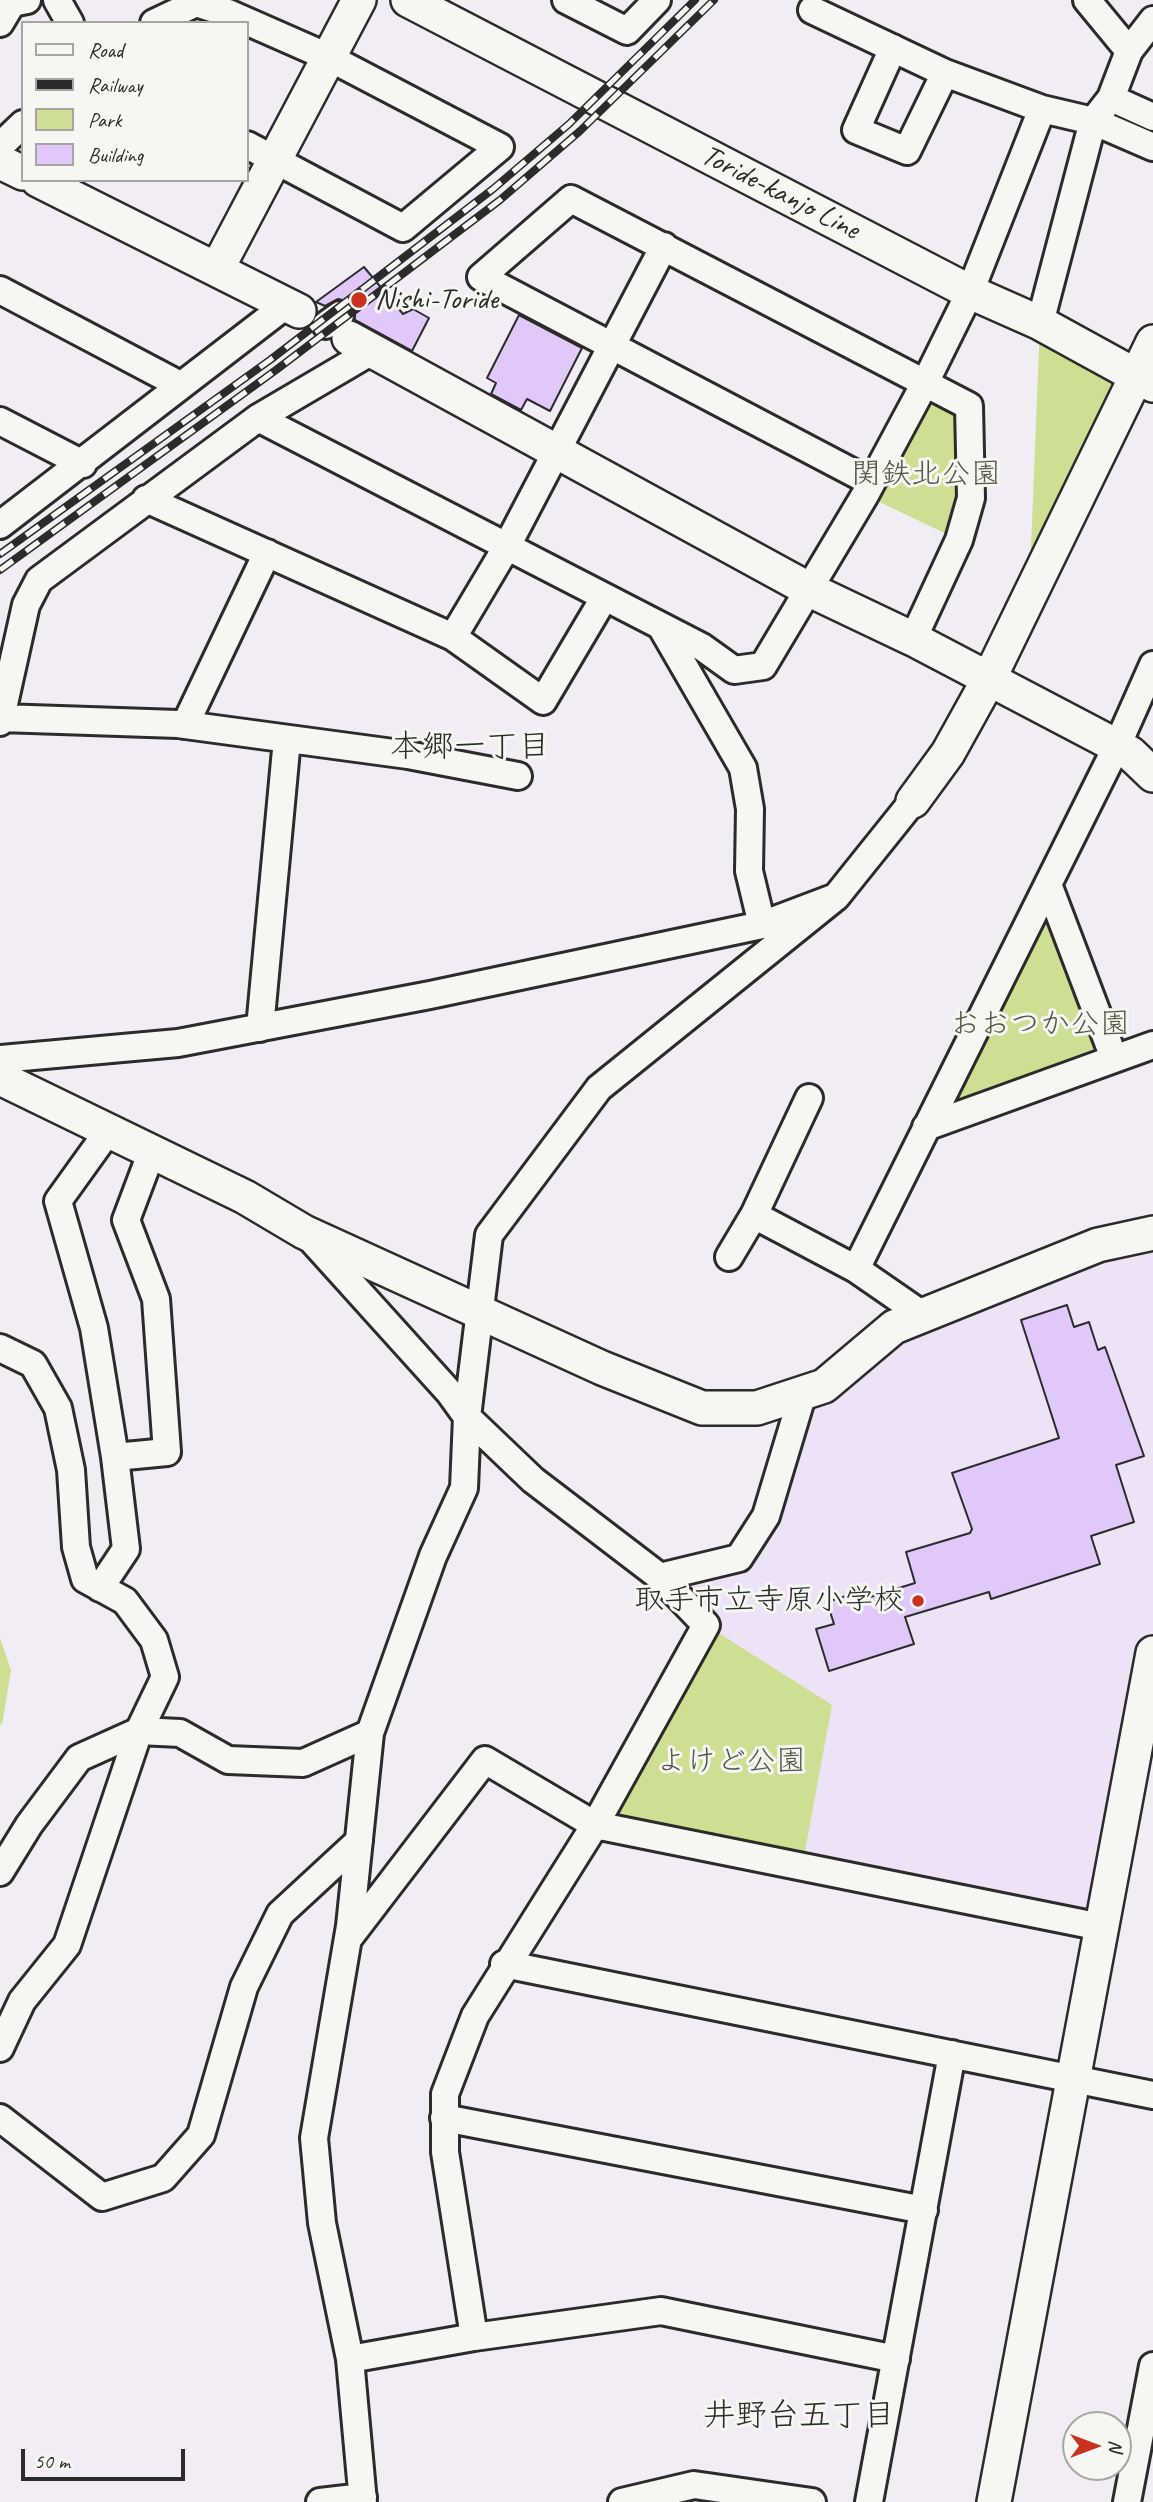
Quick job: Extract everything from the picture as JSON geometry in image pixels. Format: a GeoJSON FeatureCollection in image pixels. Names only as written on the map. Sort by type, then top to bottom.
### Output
{"type":"FeatureCollection","features":[{"type":"Feature","properties":{"kind":"street"},"geometry":{"type":"LineString","coordinates":[[0,23],[12,4],[27,0]]}},
{"type":"Feature","properties":{"kind":"street"},"geometry":{"type":"LineString","coordinates":[[57,0],[69,21]]}},
{"type":"Feature","properties":{"kind":"street"},"geometry":{"type":"LineString","coordinates":[[217,269],[359,0]]}},
{"type":"Feature","properties":{"kind":"street","name":"Toride-kanjo Line"},"geometry":{"type":"LineString","coordinates":[[408,0],[970,292],[1040,323],[1146,380]]}},
{"type":"Feature","properties":{"kind":"street"},"geometry":{"type":"LineString","coordinates":[[566,0],[627,31],[657,0]]}},
{"type":"Feature","properties":{"kind":"street"},"geometry":{"type":"LineString","coordinates":[[1087,0],[1129,51]]}},
{"type":"Feature","properties":{"kind":"street"},"geometry":{"type":"LineString","coordinates":[[158,21],[196,4],[246,21]]}},
{"type":"Feature","properties":{"kind":"street"},"geometry":{"type":"LineString","coordinates":[[812,10],[946,74],[1042,109],[1093,121],[1153,147]]}},
{"type":"Feature","properties":{"kind":"street"},"geometry":{"type":"LineString","coordinates":[[1040,323],[1093,121],[1111,98],[1129,51],[1153,20]]}},
{"type":"Feature","properties":{"kind":"street"},"geometry":{"type":"LineString","coordinates":[[248,22],[328,57],[500,147],[403,228],[248,146]]}},
{"type":"Feature","properties":{"kind":"street"},"geometry":{"type":"LineString","coordinates":[[893,48],[856,130],[907,151],[946,74]]}},
{"type":"Feature","properties":{"kind":"street"},"geometry":{"type":"LineString","coordinates":[[1111,98],[1153,117]]}},
{"type":"Feature","properties":{"kind":"street"},"geometry":{"type":"LineString","coordinates":[[258,418],[702,648],[734,670],[763,666],[810,590],[925,383],[970,292],[1042,109]]}},
{"type":"Feature","properties":{"kind":"street"},"geometry":{"type":"LineString","coordinates":[[0,146],[21,126]]}},
{"type":"Feature","properties":{"kind":"street"},"geometry":{"type":"LineString","coordinates":[[0,162],[21,172]]}},
{"type":"Feature","properties":{"kind":"street"},"geometry":{"type":"LineString","coordinates":[[42,182],[329,324],[810,590],[912,639],[1130,753],[1153,775]]}},
{"type":"Feature","properties":{"kind":"street"},"geometry":{"type":"LineString","coordinates":[[871,482],[481,277],[571,199],[969,406],[971,498],[959,540],[912,639]]}},
{"type":"Feature","properties":{"kind":"street"},"geometry":{"type":"LineString","coordinates":[[453,637],[506,548],[664,246]]}},
{"type":"Feature","properties":{"kind":"street"},"geometry":{"type":"LineString","coordinates":[[0,290],[180,385]]}},
{"type":"Feature","properties":{"kind":"street"},"geometry":{"type":"LineString","coordinates":[[0,525],[83,464],[180,385],[329,324]]}},
{"type":"Feature","properties":{"kind":"street"},"geometry":{"type":"LineString","coordinates":[[329,324],[258,418],[39,580],[26,606],[0,720],[185,725],[408,755],[518,776]]}},
{"type":"Feature","properties":{"kind":"street"},"geometry":{"type":"LineString","coordinates":[[320,2502],[363,2500],[350,2359],[322,2223],[314,2138],[350,1926],[370,1733],[433,1556],[464,1488],[467,1418],[489,1236],[600,1088],[836,897],[913,801],[948,753],[989,679],[1146,380],[1153,342]]}},
{"type":"Feature","properties":{"kind":"street"},"geometry":{"type":"LineString","coordinates":[[0,421],[83,464]]}},
{"type":"Feature","properties":{"kind":"street"},"geometry":{"type":"LineString","coordinates":[[146,499],[453,637],[543,701],[604,598]]}},
{"type":"Feature","properties":{"kind":"street"},"geometry":{"type":"LineString","coordinates":[[185,725],[267,553]]}},
{"type":"Feature","properties":{"kind":"street"},"geometry":{"type":"LineString","coordinates":[[662,628],[743,768],[750,808],[749,871],[762,925]]}},
{"type":"Feature","properties":{"kind":"street"},"geometry":{"type":"LineString","coordinates":[[856,1269],[1117,746],[1153,665]]}},
{"type":"Feature","properties":{"kind":"street"},"geometry":{"type":"LineString","coordinates":[[260,1028],[287,739]]}},
{"type":"Feature","properties":{"kind":"street"},"geometry":{"type":"LineString","coordinates":[[1048,884],[1114,1059]]}},
{"type":"Feature","properties":{"kind":"street"},"geometry":{"type":"LineString","coordinates":[[0,1059],[178,1043],[260,1028],[762,925],[836,897]]}},
{"type":"Feature","properties":{"kind":"street"},"geometry":{"type":"LineString","coordinates":[[926,1127],[1153,1045]]}},
{"type":"Feature","properties":{"kind":"street"},"geometry":{"type":"LineString","coordinates":[[0,1078],[245,1197],[304,1231],[602,1368],[702,1408],[757,1408],[824,1386],[894,1326],[1098,1245],[1153,1233]]}},
{"type":"Feature","properties":{"kind":"street"},"geometry":{"type":"LineString","coordinates":[[729,1257],[754,1215],[809,1098]]}},
{"type":"Feature","properties":{"kind":"street"},"geometry":{"type":"LineString","coordinates":[[100,1588],[126,1549],[115,1457],[94,1328],[58,1201],[109,1130]]}},
{"type":"Feature","properties":{"kind":"street"},"geometry":{"type":"LineString","coordinates":[[115,1457],[167,1452],[156,1299],[126,1220],[152,1152]]}},
{"type":"Feature","properties":{"kind":"street"},"geometry":{"type":"LineString","coordinates":[[754,1215],[856,1269],[924,1315]]}},
{"type":"Feature","properties":{"kind":"street"},"geometry":{"type":"LineString","coordinates":[[304,1231],[449,1392],[467,1418],[533,1480],[660,1577],[706,1625],[595,1825],[504,1964],[475,2016],[445,2094],[445,2152],[474,2337]]}},
{"type":"Feature","properties":{"kind":"street"},"geometry":{"type":"LineString","coordinates":[[0,1348],[33,1364],[58,1408],[71,1470],[76,1547],[85,1579],[125,1601],[153,1640],[165,1676],[139,1731],[67,1945],[22,2001],[0,2048]]}},
{"type":"Feature","properties":{"kind":"street"},"geometry":{"type":"LineString","coordinates":[[660,1577],[739,1558],[766,1516],[803,1393]]}},
{"type":"Feature","properties":{"kind":"street"},"geometry":{"type":"LineString","coordinates":[[994,2502],[1075,2079],[1101,1927],[1147,1713],[1153,1653]]}},
{"type":"Feature","properties":{"kind":"street"},"geometry":{"type":"LineString","coordinates":[[0,1872],[29,1825],[79,1758],[139,1731],[180,1733],[228,1760],[303,1763],[370,1733]]}},
{"type":"Feature","properties":{"kind":"street"},"geometry":{"type":"LineString","coordinates":[[345,1943],[485,1760],[595,1825],[1101,1927]]}},
{"type":"Feature","properties":{"kind":"street"},"geometry":{"type":"LineString","coordinates":[[0,2118],[102,2197],[163,2178],[201,2135],[244,1987],[280,1914],[359,1841]]}},
{"type":"Feature","properties":{"kind":"street"},"geometry":{"type":"LineString","coordinates":[[504,1964],[1153,2095]]}},
{"type":"Feature","properties":{"kind":"street"},"geometry":{"type":"LineString","coordinates":[[869,2502],[952,2054]]}},
{"type":"Feature","properties":{"kind":"street"},"geometry":{"type":"LineString","coordinates":[[444,2118],[924,2210]]}},
{"type":"Feature","properties":{"kind":"street"},"geometry":{"type":"LineString","coordinates":[[350,2359],[474,2337],[661,2311],[896,2359]]}},
{"type":"Feature","properties":{"kind":"street"},"geometry":{"type":"LineString","coordinates":[[1127,2502],[1153,2366]]}},
{"type":"Feature","properties":{"kind":"street"},"geometry":{"type":"LineString","coordinates":[[622,2502],[694,2485],[812,2502]]}},
{"type":"Feature","properties":{"kind":"shaded area","name":"取手市立寺原小学校"},"geometry":{"type":"Polygon","coordinates":[[[1153,1233],[1153,1653],[1101,1927],[802,1867],[706,1625],[660,1577],[739,1558],[803,1393],[894,1327],[1153,1233]]]}},
{"type":"Feature","properties":{"kind":"green space"},"geometry":{"type":"Polygon","coordinates":[[[1040,323],[1139,376],[1029,598],[1040,323]]]}},
{"type":"Feature","properties":{"kind":"green space","name":"関鉄北公園"},"geometry":{"type":"Polygon","coordinates":[[[925,383],[969,406],[959,540],[865,495],[925,383]]]}},
{"type":"Feature","properties":{"kind":"green space","name":"おおつか公園"},"geometry":{"type":"Polygon","coordinates":[[[1048,884],[1114,1058],[926,1127],[1048,884]]]}},
{"type":"Feature","properties":{"kind":"green space","name":"よけど公園"},"geometry":{"type":"Polygon","coordinates":[[[706,1625],[832,1705],[802,1867],[595,1825],[706,1625]]]}},
{"type":"Feature","properties":{"kind":"green space"},"geometry":{"type":"Polygon","coordinates":[[[0,1638],[11,1670],[2,1725],[0,1724],[0,1638]]]}},
{"type":"Feature","properties":{"kind":"building"},"geometry":{"type":"Polygon","coordinates":[[[364,267],[403,314],[413,309],[429,318],[412,351],[355,320],[353,306],[347,301],[338,299],[325,306],[316,302],[364,267]]]}},
{"type":"Feature","properties":{"kind":"building"},"geometry":{"type":"Polygon","coordinates":[[[519,315],[582,348],[550,411],[527,399],[521,410],[491,394],[496,383],[487,378],[519,315]]]}},
{"type":"Feature","properties":{"kind":"building"},"geometry":{"type":"Polygon","coordinates":[[[1067,1305],[1074,1327],[1089,1322],[1098,1350],[1105,1347],[1144,1456],[1116,1465],[1134,1522],[1091,1536],[1100,1564],[991,1599],[989,1592],[905,1617],[914,1644],[829,1671],[816,1629],[834,1624],[827,1602],[868,1589],[870,1597],[915,1583],[906,1552],[970,1533],[972,1529],[952,1473],[1059,1438],[1021,1320],[1067,1305]]]}},
{"type":"Feature","properties":{"kind":"railway"},"geometry":{"type":"LineString","coordinates":[[0,554],[270,360],[493,189],[569,124],[695,0]]}},
{"type":"Feature","properties":{"kind":"railway"},"geometry":{"type":"LineString","coordinates":[[0,570],[276,370],[500,200],[580,131],[714,0]]}},
{"type":"Feature","properties":{"kind":"place","name":"Nishi-Toride"},"geometry":{"type":"Point","coordinates":[359,300]}},
{"type":"Feature","properties":{"kind":"place","name":"取手市立寺原小学校"},"geometry":{"type":"Point","coordinates":[918,1601]}},
{"type":"Feature","properties":{"kind":"district","name":"本郷一丁目"},"geometry":{"type":"Point","coordinates":[470,748]}},
{"type":"Feature","properties":{"kind":"district","name":"井野台五丁目"},"geometry":{"type":"Point","coordinates":[799,2417]}}]}
